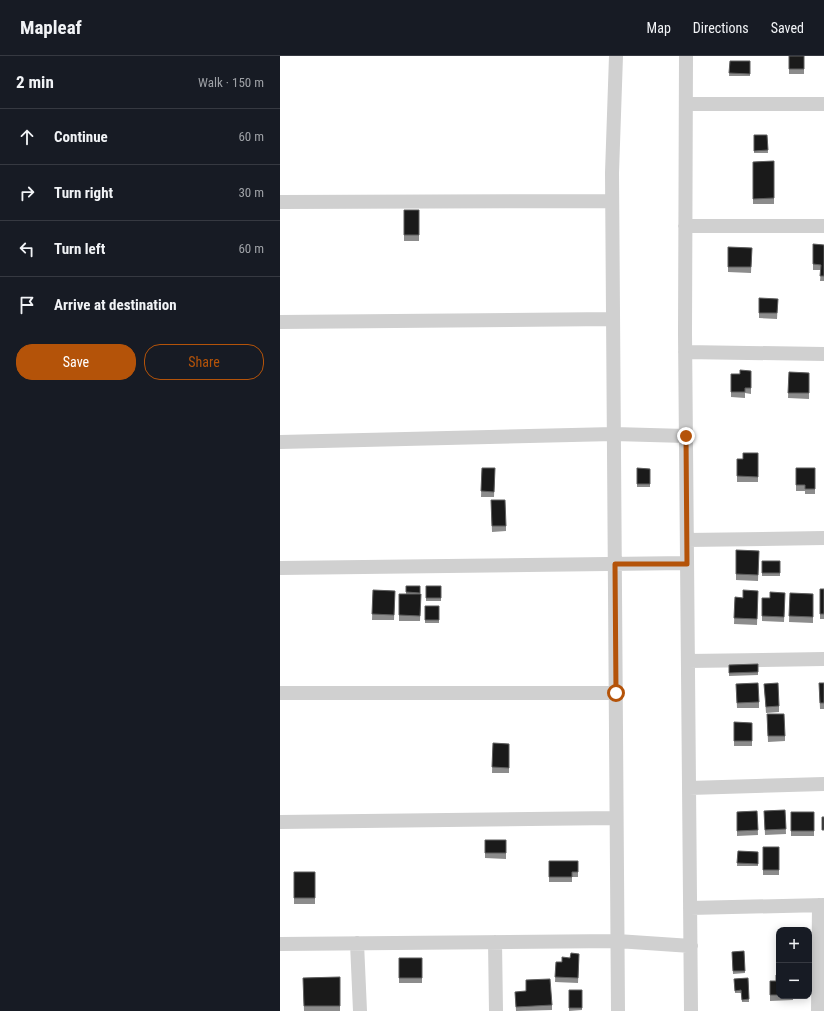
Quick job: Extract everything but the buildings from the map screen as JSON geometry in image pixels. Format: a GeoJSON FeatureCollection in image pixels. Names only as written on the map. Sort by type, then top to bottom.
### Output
{"type":"FeatureCollection","features":[{"type":"Feature","properties":{"kind":"street"},"geometry":{"type":"LineString","coordinates":[[616,56],[612,201],[618,1011]]}},
{"type":"Feature","properties":{"kind":"street"},"geometry":{"type":"LineString","coordinates":[[686,56],[685,352],[691,1011]]}},
{"type":"Feature","properties":{"kind":"street"},"geometry":{"type":"LineString","coordinates":[[686,104],[824,104]]}},
{"type":"Feature","properties":{"kind":"street"},"geometry":{"type":"LineString","coordinates":[[280,202],[612,201]]}},
{"type":"Feature","properties":{"kind":"street"},"geometry":{"type":"LineString","coordinates":[[685,226],[824,226]]}},
{"type":"Feature","properties":{"kind":"street"},"geometry":{"type":"LineString","coordinates":[[280,322],[613,319]]}},
{"type":"Feature","properties":{"kind":"street"},"geometry":{"type":"LineString","coordinates":[[685,352],[824,354]]}},
{"type":"Feature","properties":{"kind":"street"},"geometry":{"type":"LineString","coordinates":[[280,442],[614,434],[686,436]]}},
{"type":"Feature","properties":{"kind":"street"},"geometry":{"type":"LineString","coordinates":[[686,540],[824,538]]}},
{"type":"Feature","properties":{"kind":"street"},"geometry":{"type":"LineString","coordinates":[[280,568],[687,564]]}},
{"type":"Feature","properties":{"kind":"street"},"geometry":{"type":"LineString","coordinates":[[688,661],[824,659]]}},
{"type":"Feature","properties":{"kind":"street"},"geometry":{"type":"LineString","coordinates":[[280,693],[616,693]]}},
{"type":"Feature","properties":{"kind":"street"},"geometry":{"type":"LineString","coordinates":[[689,788],[824,784]]}},
{"type":"Feature","properties":{"kind":"street"},"geometry":{"type":"LineString","coordinates":[[280,822],[616,818]]}},
{"type":"Feature","properties":{"kind":"street"},"geometry":{"type":"LineString","coordinates":[[690,908],[821,905],[818,1011]]}},
{"type":"Feature","properties":{"kind":"street"},"geometry":{"type":"LineString","coordinates":[[280,944],[617,941],[691,946]]}},
{"type":"Feature","properties":{"kind":"street"},"geometry":{"type":"LineString","coordinates":[[495,942],[496,1011]]}},
{"type":"Feature","properties":{"kind":"street"},"geometry":{"type":"LineString","coordinates":[[357,944],[360,1011]]}},
{"type":"Feature","properties":{"kind":"route"},"geometry":{"type":"LineString","coordinates":[[616,693],[615,564],[687,564],[686,436]]}}]}
